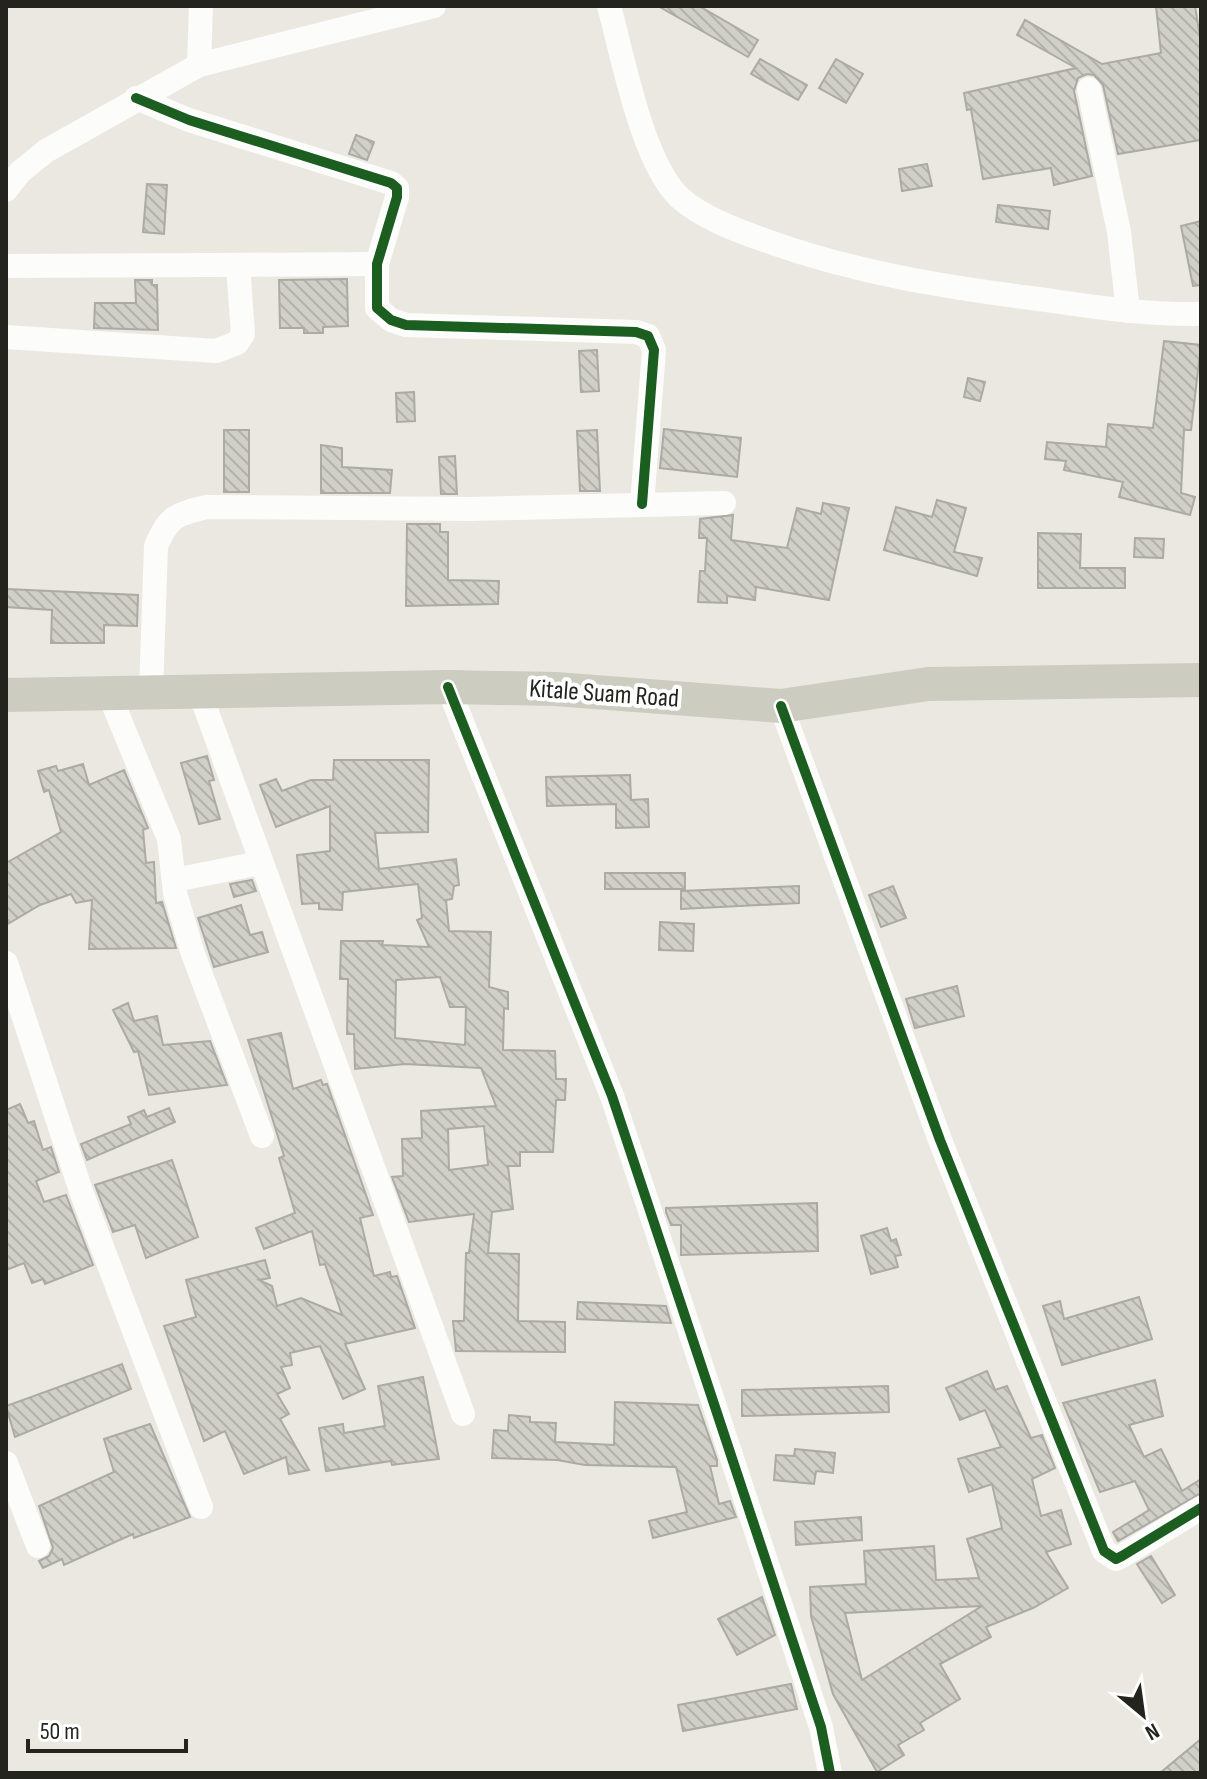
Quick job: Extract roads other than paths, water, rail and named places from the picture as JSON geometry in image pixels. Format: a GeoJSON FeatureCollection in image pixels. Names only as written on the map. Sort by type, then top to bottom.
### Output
{"type":"FeatureCollection","features":[{"type":"Feature","properties":{"kind":"highway","name":"Kitale Suam Road"},"geometry":{"type":"LineString","coordinates":[[6,695],[448,687],[555,689],[781,706],[928,684],[1201,680]]}},
{"type":"Feature","properties":{"kind":"street"},"geometry":{"type":"LineString","coordinates":[[199,65],[201,6]]}},
{"type":"Feature","properties":{"kind":"street"},"geometry":{"type":"LineString","coordinates":[[11,177],[46,151],[199,65],[434,6]]}},
{"type":"Feature","properties":{"kind":"street"},"geometry":{"type":"LineString","coordinates":[[609,6],[639,116],[657,164],[681,198],[712,217],[757,238],[868,272],[932,286],[1128,311],[1201,314]]}},
{"type":"Feature","properties":{"kind":"street"},"geometry":{"type":"LineString","coordinates":[[1089,89],[1119,232],[1128,311]]}},
{"type":"Feature","properties":{"kind":"street"},"geometry":{"type":"LineString","coordinates":[[136,98],[189,120],[391,183],[397,188],[377,264],[377,308],[391,320],[406,325],[636,332],[648,336],[654,350],[642,504]]}},
{"type":"Feature","properties":{"kind":"street"},"geometry":{"type":"LineString","coordinates":[[6,266],[377,264]]}},
{"type":"Feature","properties":{"kind":"street"},"geometry":{"type":"LineString","coordinates":[[6,337],[216,351],[227,348],[243,334],[238,266]]}},
{"type":"Feature","properties":{"kind":"street"},"geometry":{"type":"LineString","coordinates":[[151,692],[156,546],[165,525],[180,513],[207,507],[471,509],[724,503]]}},
{"type":"Feature","properties":{"kind":"street"},"geometry":{"type":"LineString","coordinates":[[448,687],[612,1096],[821,1727],[830,1773]]}},
{"type":"Feature","properties":{"kind":"street"},"geometry":{"type":"LineString","coordinates":[[200,693],[463,1414]]}},
{"type":"Feature","properties":{"kind":"street"},"geometry":{"type":"LineString","coordinates":[[109,694],[169,839],[175,893],[193,954],[262,1136]]}},
{"type":"Feature","properties":{"kind":"street"},"geometry":{"type":"LineString","coordinates":[[781,706],[940,1140],[1104,1551],[1116,1559],[1201,1508]]}},
{"type":"Feature","properties":{"kind":"street"},"geometry":{"type":"LineString","coordinates":[[175,880],[260,863]]}},
{"type":"Feature","properties":{"kind":"street"},"geometry":{"type":"LineString","coordinates":[[6,963],[82,1194],[201,1507]]}},
{"type":"Feature","properties":{"kind":"street"},"geometry":{"type":"LineString","coordinates":[[6,1463],[38,1546]]}}]}
